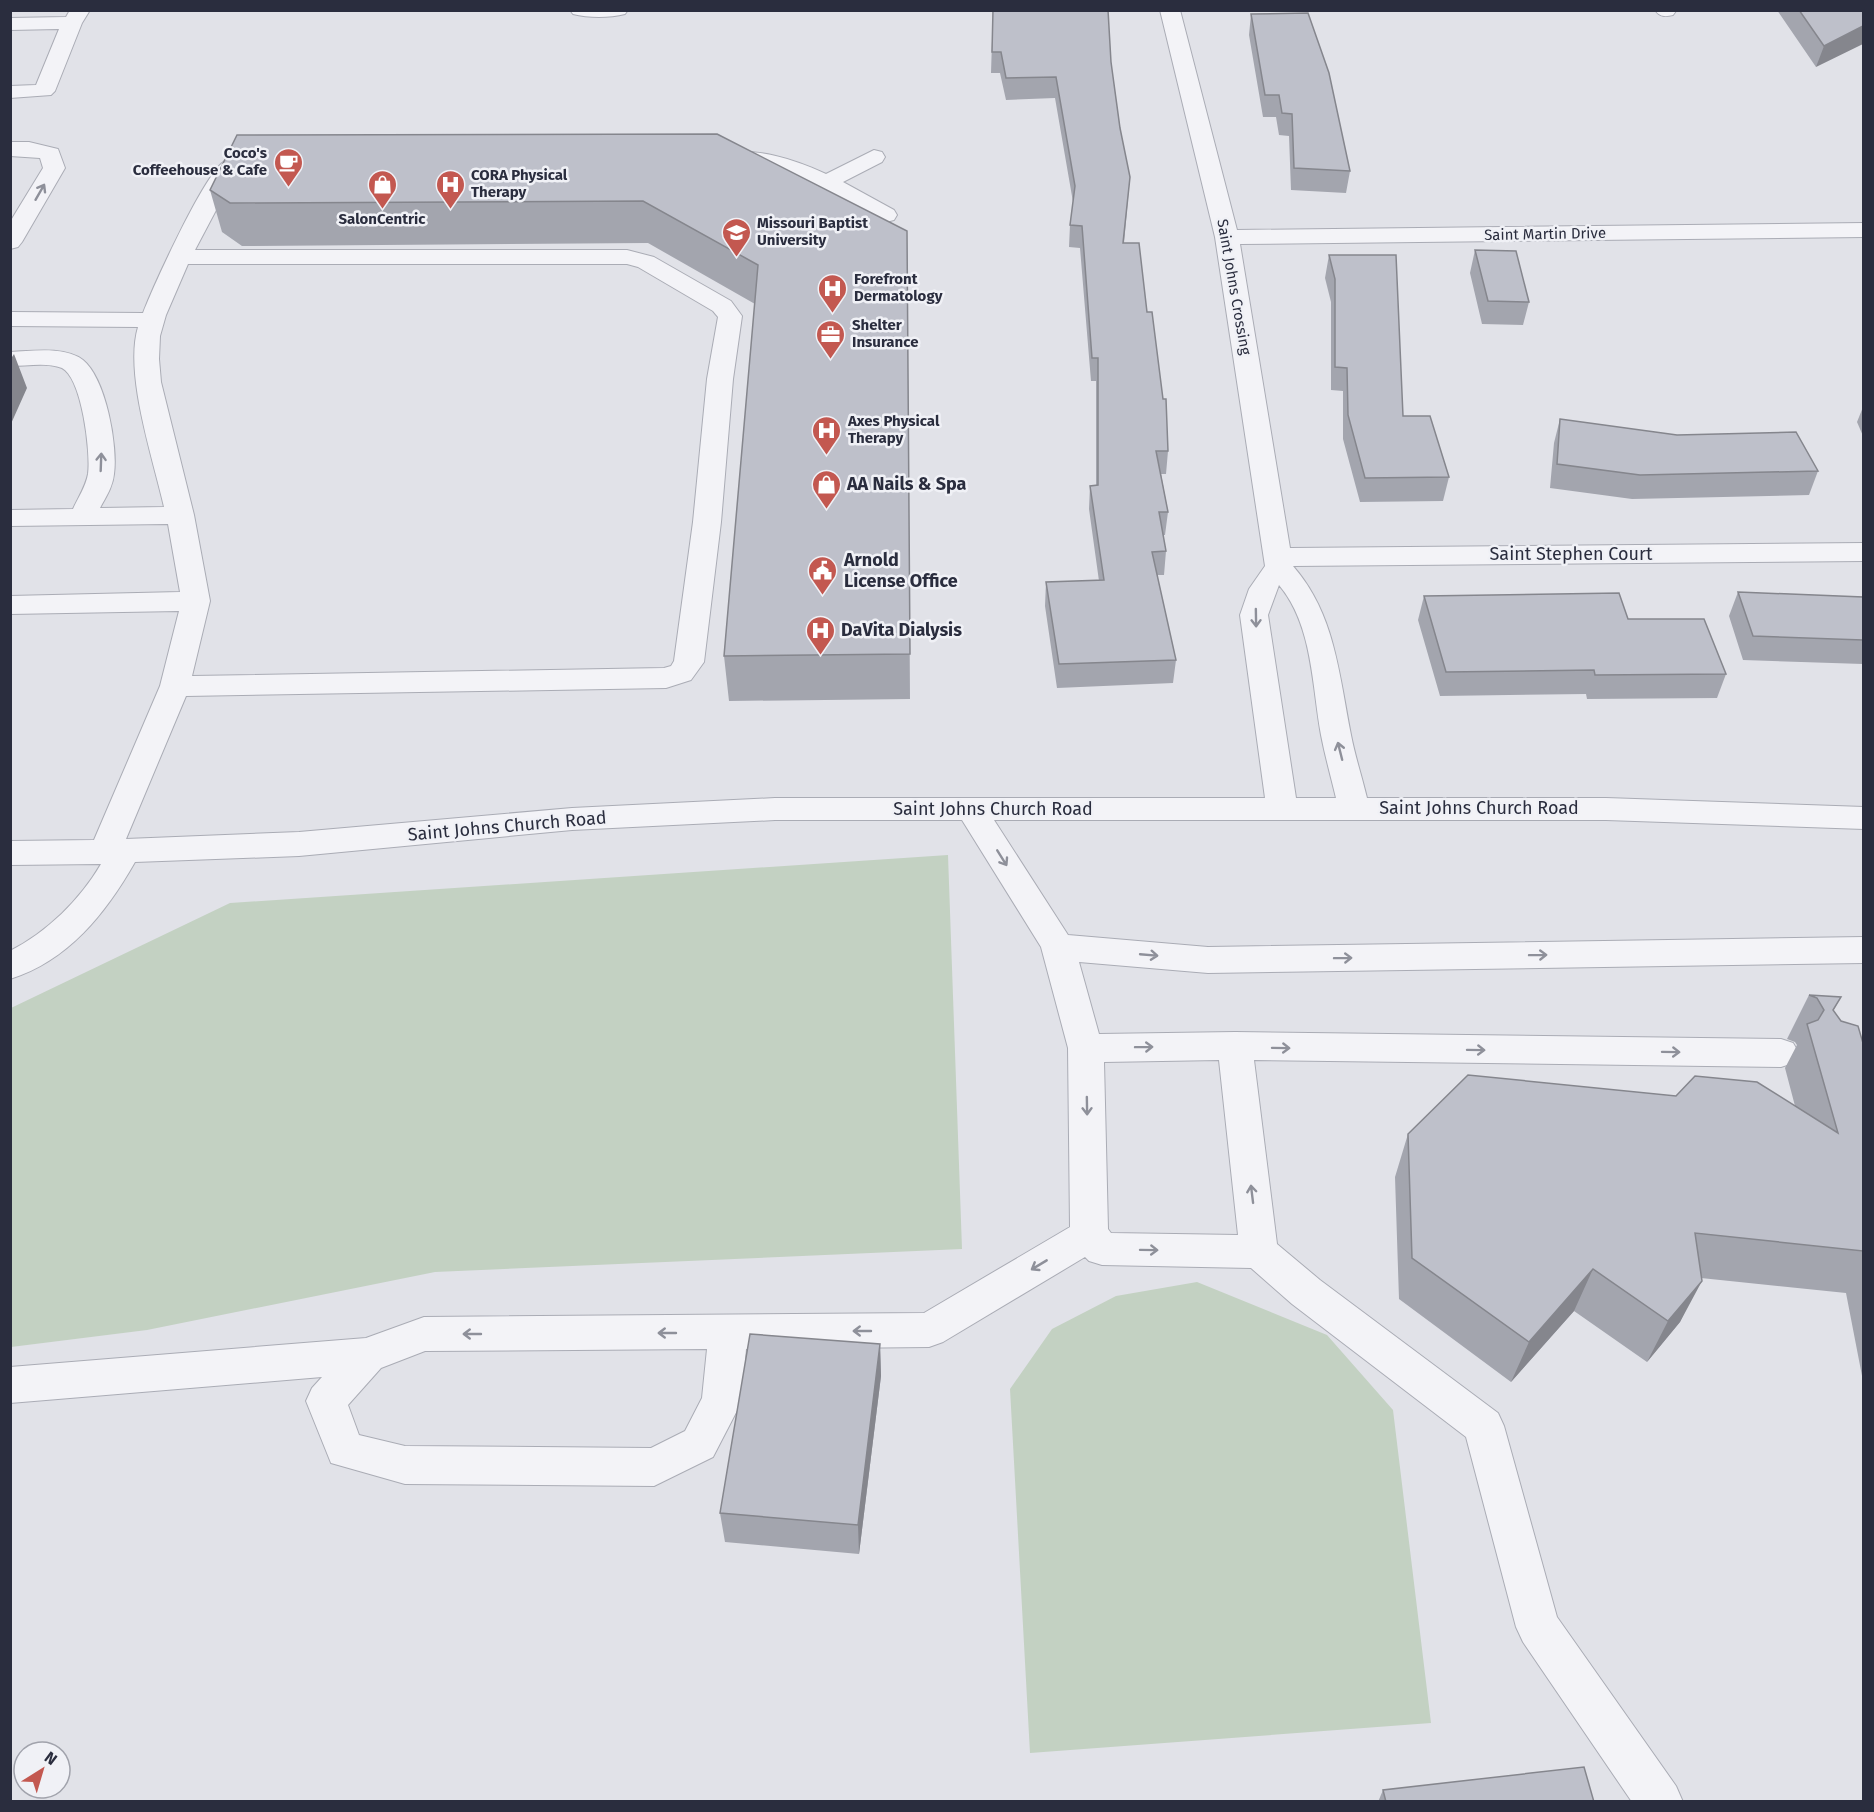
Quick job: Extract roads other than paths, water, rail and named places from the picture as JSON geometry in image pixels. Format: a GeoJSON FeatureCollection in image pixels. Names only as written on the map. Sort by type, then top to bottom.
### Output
{"type":"FeatureCollection","features":[{"type":"Feature","properties":{"kind":"street"},"geometry":{"type":"LineString","coordinates":[[580,10],[618,10]]}},
{"type":"Feature","properties":{"kind":"street","name":"Saint Johns Crossing"},"geometry":{"type":"LineString","coordinates":[[1170,10],[1227,237],[1279,562]]}},
{"type":"Feature","properties":{"kind":"street"},"geometry":{"type":"LineString","coordinates":[[10,24],[76,17],[44,91],[10,93]]}},
{"type":"Feature","properties":{"kind":"street"},"geometry":{"type":"LineString","coordinates":[[10,149],[29,149],[50,154],[54,168],[10,242]]}},
{"type":"Feature","properties":{"kind":"street"},"geometry":{"type":"LineString","coordinates":[[827,182],[874,158]]}},
{"type":"Feature","properties":{"kind":"street"},"geometry":{"type":"LineString","coordinates":[[712,159],[768,162],[802,170],[886,215]]}},
{"type":"Feature","properties":{"kind":"street"},"geometry":{"type":"LineString","coordinates":[[10,966],[45,948],[86,910],[108,881],[114,853],[175,686],[196,601],[180,514],[148,382],[146,360],[148,337],[169,280],[223,175],[232,166],[244,162],[262,161]]}},
{"type":"Feature","properties":{"kind":"street","name":"Saint Martin Drive"},"geometry":{"type":"LineString","coordinates":[[1227,237],[1863,230]]}},
{"type":"Feature","properties":{"kind":"street"},"geometry":{"type":"LineString","coordinates":[[175,686],[666,678],[681,673],[689,662],[707,522],[720,380],[730,316],[722,306],[646,262],[627,257],[182,257]]}},
{"type":"Feature","properties":{"kind":"street"},"geometry":{"type":"LineString","coordinates":[[10,319],[154,320]]}},
{"type":"Feature","properties":{"kind":"street"},"geometry":{"type":"LineString","coordinates":[[10,359],[50,358],[73,363],[85,376],[102,448],[101,476],[83,517]]}},
{"type":"Feature","properties":{"kind":"street"},"geometry":{"type":"LineString","coordinates":[[10,518],[180,514]]}},
{"type":"Feature","properties":{"kind":"street","name":"Saint Stephen Court"},"geometry":{"type":"LineString","coordinates":[[1279,562],[1863,552]]}},
{"type":"Feature","properties":{"kind":"street"},"geometry":{"type":"LineString","coordinates":[[1282,808],[1254,615],[1257,600],[1279,562],[1306,601],[1317,634],[1337,738],[1354,807]]}},
{"type":"Feature","properties":{"kind":"street"},"geometry":{"type":"LineString","coordinates":[[10,605],[196,601]]}},
{"type":"Feature","properties":{"kind":"street","name":"Saint Johns Church Road"},"geometry":{"type":"LineString","coordinates":[[10,853],[114,853],[299,844],[572,819],[775,809],[1354,807],[1606,809],[1862,821]]}},
{"type":"Feature","properties":{"kind":"street"},"geometry":{"type":"LineString","coordinates":[[971,809],[1057,945],[1086,1048],[1089,1235],[1102,1249],[1259,1252],[1306,1292],[1484,1426],[1538,1628],[1660,1802]]}},
{"type":"Feature","properties":{"kind":"street"},"geometry":{"type":"LineString","coordinates":[[1057,945],[1068,948],[1208,960],[1863,951]]}},
{"type":"Feature","properties":{"kind":"street"},"geometry":{"type":"LineString","coordinates":[[1086,1048],[1235,1046],[1781,1053]]}},
{"type":"Feature","properties":{"kind":"street"},"geometry":{"type":"LineString","coordinates":[[1235,1046],[1259,1252]]}},
{"type":"Feature","properties":{"kind":"street"},"geometry":{"type":"LineString","coordinates":[[10,1385],[367,1356],[424,1334],[929,1330],[1089,1235]]}},
{"type":"Feature","properties":{"kind":"street"},"geometry":{"type":"LineString","coordinates":[[367,1356],[326,1401],[345,1450],[405,1465],[654,1467],[699,1444],[722,1401],[728,1332]]}},
{"type":"Feature","properties":{"kind":"place","name":"Coco's Coffeehouse & Cafe"},"geometry":{"type":"Point","coordinates":[288,188]}},
{"type":"Feature","properties":{"kind":"place","name":"SalonCentric"},"geometry":{"type":"Point","coordinates":[382,210]}},
{"type":"Feature","properties":{"kind":"place","name":"CORA Physical Therapy"},"geometry":{"type":"Point","coordinates":[450,210]}},
{"type":"Feature","properties":{"kind":"place","name":"Missouri Baptist University"},"geometry":{"type":"Point","coordinates":[736,258]}},
{"type":"Feature","properties":{"kind":"place","name":"Forefront Dermatology"},"geometry":{"type":"Point","coordinates":[833,314]}},
{"type":"Feature","properties":{"kind":"place","name":"Shelter Insurance"},"geometry":{"type":"Point","coordinates":[831,360]}},
{"type":"Feature","properties":{"kind":"place","name":"Axes Physical Therapy"},"geometry":{"type":"Point","coordinates":[827,456]}},
{"type":"Feature","properties":{"kind":"place","name":"AA Nails & Spa"},"geometry":{"type":"Point","coordinates":[826,510]}},
{"type":"Feature","properties":{"kind":"place","name":"Arnold License Office"},"geometry":{"type":"Point","coordinates":[823,596]}},
{"type":"Feature","properties":{"kind":"place","name":"DaVita Dialysis"},"geometry":{"type":"Point","coordinates":[820,656]}}]}
